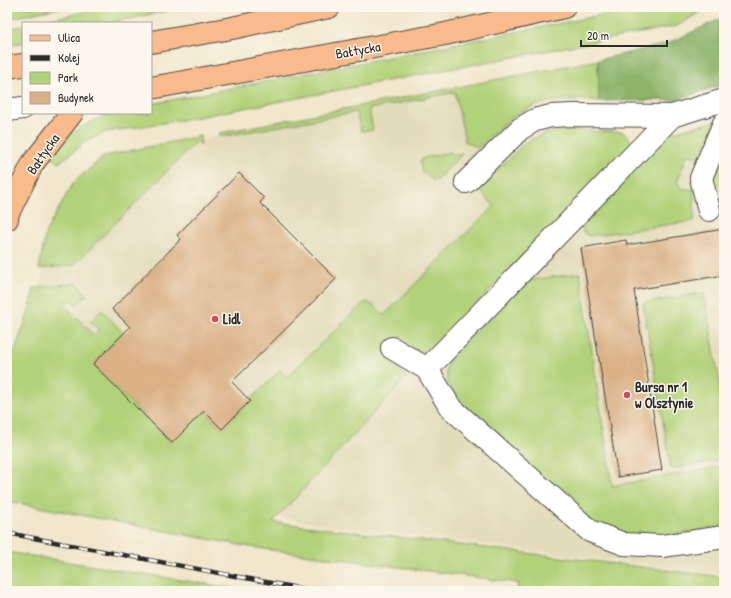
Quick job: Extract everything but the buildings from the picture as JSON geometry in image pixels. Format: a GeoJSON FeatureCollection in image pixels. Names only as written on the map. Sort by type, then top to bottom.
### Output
{"type":"FeatureCollection","features":[{"type":"Feature","properties":{"kind":"main road"},"geometry":{"type":"LineString","coordinates":[[152,42],[232,28],[329,7]]}},
{"type":"Feature","properties":{"kind":"main road","name":"Bałtycka"},"geometry":{"type":"LineString","coordinates":[[152,88],[445,34],[564,7]]}},
{"type":"Feature","properties":{"kind":"main road"},"geometry":{"type":"LineString","coordinates":[[7,67],[22,64]]}},
{"type":"Feature","properties":{"kind":"main road","name":"Bałtycka"},"geometry":{"type":"LineString","coordinates":[[7,214],[33,163],[71,114]]}},
{"type":"Feature","properties":{"kind":"street"},"geometry":{"type":"LineString","coordinates":[[466,182],[520,129],[535,120],[550,116],[573,115],[672,116],[724,100]]}},
{"type":"Feature","properties":{"kind":"street"},"geometry":{"type":"LineString","coordinates":[[7,110],[22,108]]}},
{"type":"Feature","properties":{"kind":"street"},"geometry":{"type":"LineString","coordinates":[[427,369],[672,116]]}},
{"type":"Feature","properties":{"kind":"street"},"geometry":{"type":"LineString","coordinates":[[708,210],[701,178],[724,123]]}},
{"type":"Feature","properties":{"kind":"street"},"geometry":{"type":"LineString","coordinates":[[392,348],[427,369],[450,407],[590,531],[624,544],[662,546],[724,537]]}},
{"type":"Feature","properties":{"kind":"shaded area"},"geometry":{"type":"Polygon","coordinates":[[[579,68],[579,157],[724,119],[724,574],[333,526],[237,510],[36,311],[46,257],[149,149],[579,68]]]}},
{"type":"Feature","properties":{"kind":"green space"},"geometry":{"type":"Polygon","coordinates":[[[7,7],[64,7],[7,19],[7,7]]]}},
{"type":"Feature","properties":{"kind":"green space"},"geometry":{"type":"Polygon","coordinates":[[[105,7],[184,7],[116,22],[38,22],[105,7]]]}},
{"type":"Feature","properties":{"kind":"green space"},"geometry":{"type":"Polygon","coordinates":[[[642,7],[709,7],[677,26],[176,121],[106,132],[86,142],[59,163],[51,157],[62,141],[83,126],[108,114],[152,114],[152,104],[642,7]]]}},
{"type":"Feature","properties":{"kind":"green space"},"geometry":{"type":"Polygon","coordinates":[[[724,17],[724,84],[675,100],[599,101],[598,60],[666,44],[724,17]]]}},
{"type":"Feature","properties":{"kind":"green space"},"geometry":{"type":"Polygon","coordinates":[[[22,26],[22,42],[7,46],[7,29],[22,26]]]}},
{"type":"Feature","properties":{"kind":"green space"},"geometry":{"type":"Polygon","coordinates":[[[598,60],[599,101],[562,100],[536,105],[515,115],[496,130],[478,148],[465,141],[455,92],[369,109],[373,130],[361,131],[356,112],[220,137],[219,133],[598,60]]]}},
{"type":"Feature","properties":{"kind":"green space"},"geometry":{"type":"Polygon","coordinates":[[[717,121],[700,157],[687,155],[677,182],[681,188],[694,190],[694,221],[589,236],[583,232],[581,222],[671,132],[717,121]]]}},
{"type":"Feature","properties":{"kind":"green space"},"geometry":{"type":"Polygon","coordinates":[[[568,130],[622,132],[629,138],[631,147],[430,351],[421,353],[396,343],[384,356],[407,377],[273,522],[724,577],[724,591],[517,591],[518,583],[250,547],[7,501],[7,372],[28,314],[34,288],[76,283],[87,295],[76,305],[70,299],[64,305],[94,335],[99,330],[91,321],[101,311],[103,311],[123,333],[93,364],[171,443],[204,411],[222,429],[280,370],[287,377],[363,303],[365,304],[367,301],[384,315],[494,206],[478,189],[525,143],[546,133],[568,130]]]}},
{"type":"Feature","properties":{"kind":"green space"},"geometry":{"type":"Polygon","coordinates":[[[200,136],[201,145],[197,141],[74,265],[39,269],[46,231],[74,182],[105,156],[200,136]]]}},
{"type":"Feature","properties":{"kind":"green space"},"geometry":{"type":"Polygon","coordinates":[[[724,139],[724,204],[713,190],[710,170],[724,139]]]}},
{"type":"Feature","properties":{"kind":"green space"},"geometry":{"type":"Polygon","coordinates":[[[451,152],[452,155],[462,154],[437,180],[433,180],[422,172],[420,163],[423,158],[451,152]]]}},
{"type":"Feature","properties":{"kind":"green space"},"geometry":{"type":"Polygon","coordinates":[[[580,273],[612,486],[724,466],[724,526],[662,537],[626,538],[596,528],[469,413],[447,382],[446,369],[450,357],[525,281],[580,273]]]}},
{"type":"Feature","properties":{"kind":"green space"},"geometry":{"type":"Polygon","coordinates":[[[704,293],[724,408],[724,459],[671,469],[643,303],[704,293]]]}},
{"type":"Feature","properties":{"kind":"green space"},"geometry":{"type":"Polygon","coordinates":[[[7,552],[249,591],[7,591],[7,552]]]}},
{"type":"Feature","properties":{"kind":"railway"},"geometry":{"type":"LineString","coordinates":[[7,533],[314,591]]}},
{"type":"Feature","properties":{"kind":"place","name":"Lidl"},"geometry":{"type":"Point","coordinates":[215,319]}},
{"type":"Feature","properties":{"kind":"place","name":"Bursa nr 1 w Olsztynie"},"geometry":{"type":"Point","coordinates":[627,395]}}]}
